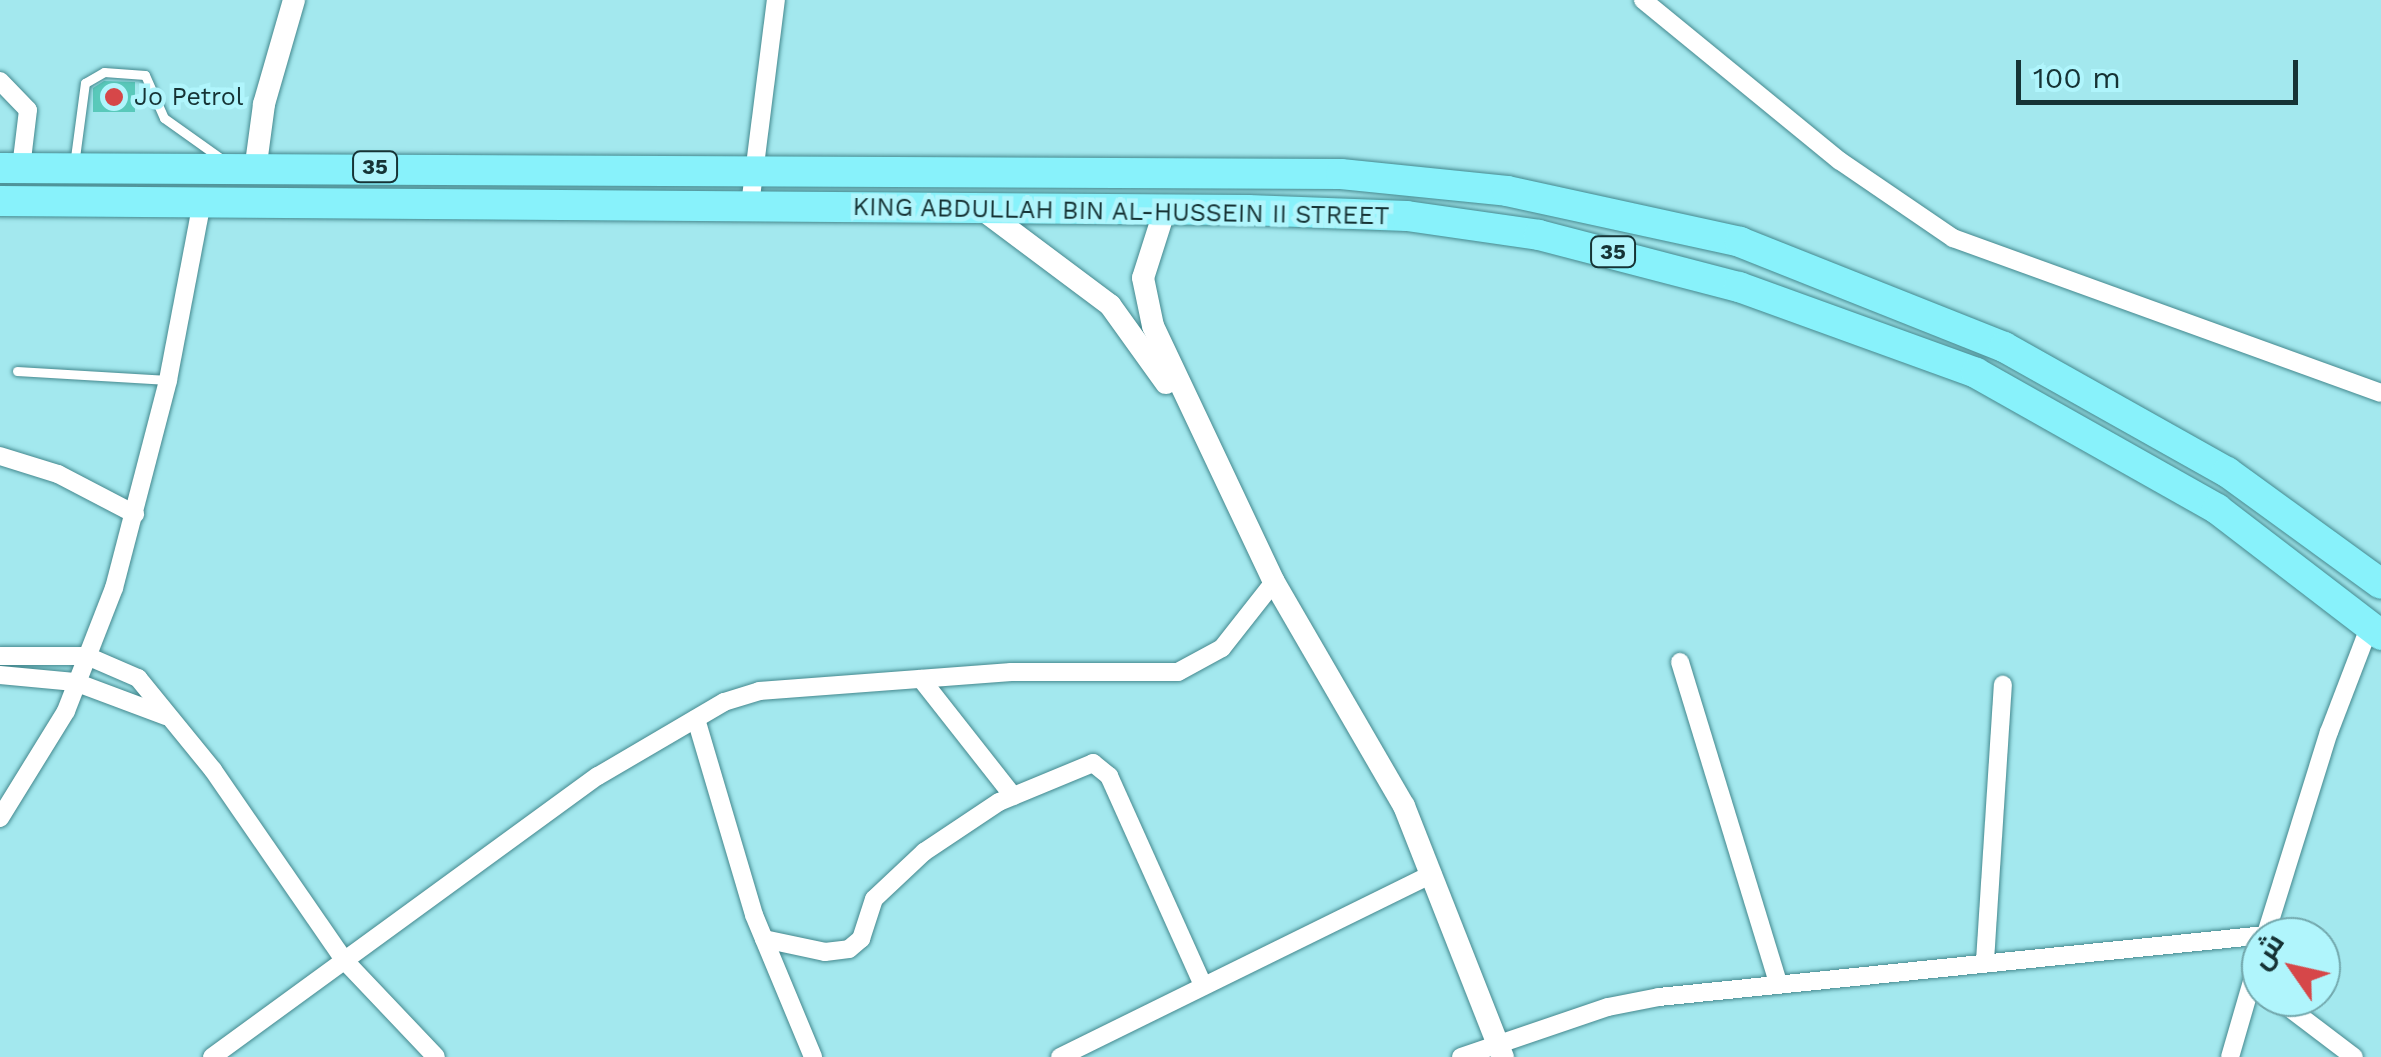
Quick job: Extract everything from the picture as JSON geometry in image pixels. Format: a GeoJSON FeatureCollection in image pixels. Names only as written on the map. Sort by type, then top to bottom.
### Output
{"type":"FeatureCollection","features":[{"type":"Feature","properties":{"kind":"highway","name":"KING ABDULLAH BIN AL-HUSSEIN II STREET"},"geometry":{"type":"LineString","coordinates":[[11,168],[246,171],[751,166],[1422,179],[1591,207],[1740,242],[1936,316],[2082,388],[2227,472],[2381,584]]}},
{"type":"Feature","properties":{"kind":"highway","name":"KING ABDULLAH BIN AL-HUSSEIN II STREET"},"geometry":{"type":"LineString","coordinates":[[0,202],[1166,210],[1472,223],[1635,258],[1831,316],[1976,373],[2218,509],[2376,630]]}},
{"type":"Feature","properties":{"kind":"street"},"geometry":{"type":"LineString","coordinates":[[246,171],[294,0]]}},
{"type":"Feature","properties":{"kind":"street"},"geometry":{"type":"LineString","coordinates":[[750,206],[751,166],[776,0]]}},
{"type":"Feature","properties":{"kind":"street"},"geometry":{"type":"LineString","coordinates":[[1644,0],[1840,161],[1953,238],[2381,393]]}},
{"type":"Feature","properties":{"kind":"street"},"geometry":{"type":"LineString","coordinates":[[0,81],[20,95],[28,110],[11,168]]}},
{"type":"Feature","properties":{"kind":"street"},"geometry":{"type":"LineString","coordinates":[[0,818],[66,711],[135,514],[168,380],[202,202]]}},
{"type":"Feature","properties":{"kind":"street"},"geometry":{"type":"LineString","coordinates":[[983,210],[1110,304],[1204,440]]}},
{"type":"Feature","properties":{"kind":"street"},"geometry":{"type":"LineString","coordinates":[[1166,210],[1147,254],[1145,299],[1204,440],[1274,582],[1381,761],[1432,874],[1500,1050]]}},
{"type":"Feature","properties":{"kind":"street"},"geometry":{"type":"LineString","coordinates":[[0,456],[58,474],[135,514]]}},
{"type":"Feature","properties":{"kind":"street"},"geometry":{"type":"LineString","coordinates":[[212,1057],[598,776],[696,720],[758,691],[921,679],[1178,672],[1222,648],[1274,582]]}},
{"type":"Feature","properties":{"kind":"street"},"geometry":{"type":"LineString","coordinates":[[2271,917],[2329,732],[2376,630]]}},
{"type":"Feature","properties":{"kind":"street"},"geometry":{"type":"LineString","coordinates":[[0,656],[87,656],[138,678],[213,770],[346,962],[436,1057]]}},
{"type":"Feature","properties":{"kind":"street"},"geometry":{"type":"LineString","coordinates":[[1680,662],[1778,982]]}},
{"type":"Feature","properties":{"kind":"street"},"geometry":{"type":"LineString","coordinates":[[0,675],[75,682],[167,716]]}},
{"type":"Feature","properties":{"kind":"street"},"geometry":{"type":"LineString","coordinates":[[921,679],[1013,796]]}},
{"type":"Feature","properties":{"kind":"street"},"geometry":{"type":"LineString","coordinates":[[1985,960],[2003,685]]}},
{"type":"Feature","properties":{"kind":"street"},"geometry":{"type":"LineString","coordinates":[[696,720],[764,939],[813,1057]]}},
{"type":"Feature","properties":{"kind":"street"},"geometry":{"type":"LineString","coordinates":[[764,939],[826,952],[849,949],[861,939],[867,910],[892,878],[1013,796],[1084,762],[1104,770],[1202,983]]}},
{"type":"Feature","properties":{"kind":"street"},"geometry":{"type":"LineString","coordinates":[[1060,1057],[1202,983],[1432,874]]}},
{"type":"Feature","properties":{"kind":"street"},"geometry":{"type":"LineString","coordinates":[[1461,1057],[1500,1050],[1637,1000],[1985,960],[2241,943]]}},
{"type":"Feature","properties":{"kind":"street"},"geometry":{"type":"LineString","coordinates":[[2230,1057],[2245,1017]]}},
{"type":"Feature","properties":{"kind":"street"},"geometry":{"type":"LineString","coordinates":[[2301,1017],[2354,1057]]}},
{"type":"Feature","properties":{"kind":"lane"},"geometry":{"type":"LineString","coordinates":[[74,168],[88,76],[138,72],[151,81],[164,118],[246,171]]}},
{"type":"Feature","properties":{"kind":"lane"},"geometry":{"type":"LineString","coordinates":[[17,371],[168,380]]}},
{"type":"Feature","properties":{"kind":"building","name":"Jo Petrol"},"geometry":{"type":"Polygon","coordinates":[[[104,81],[135,82],[135,112],[93,112],[93,88],[104,81]]]}},
{"type":"Feature","properties":{"kind":"place","name":"Jo Petrol"},"geometry":{"type":"Point","coordinates":[114,97]}}]}
